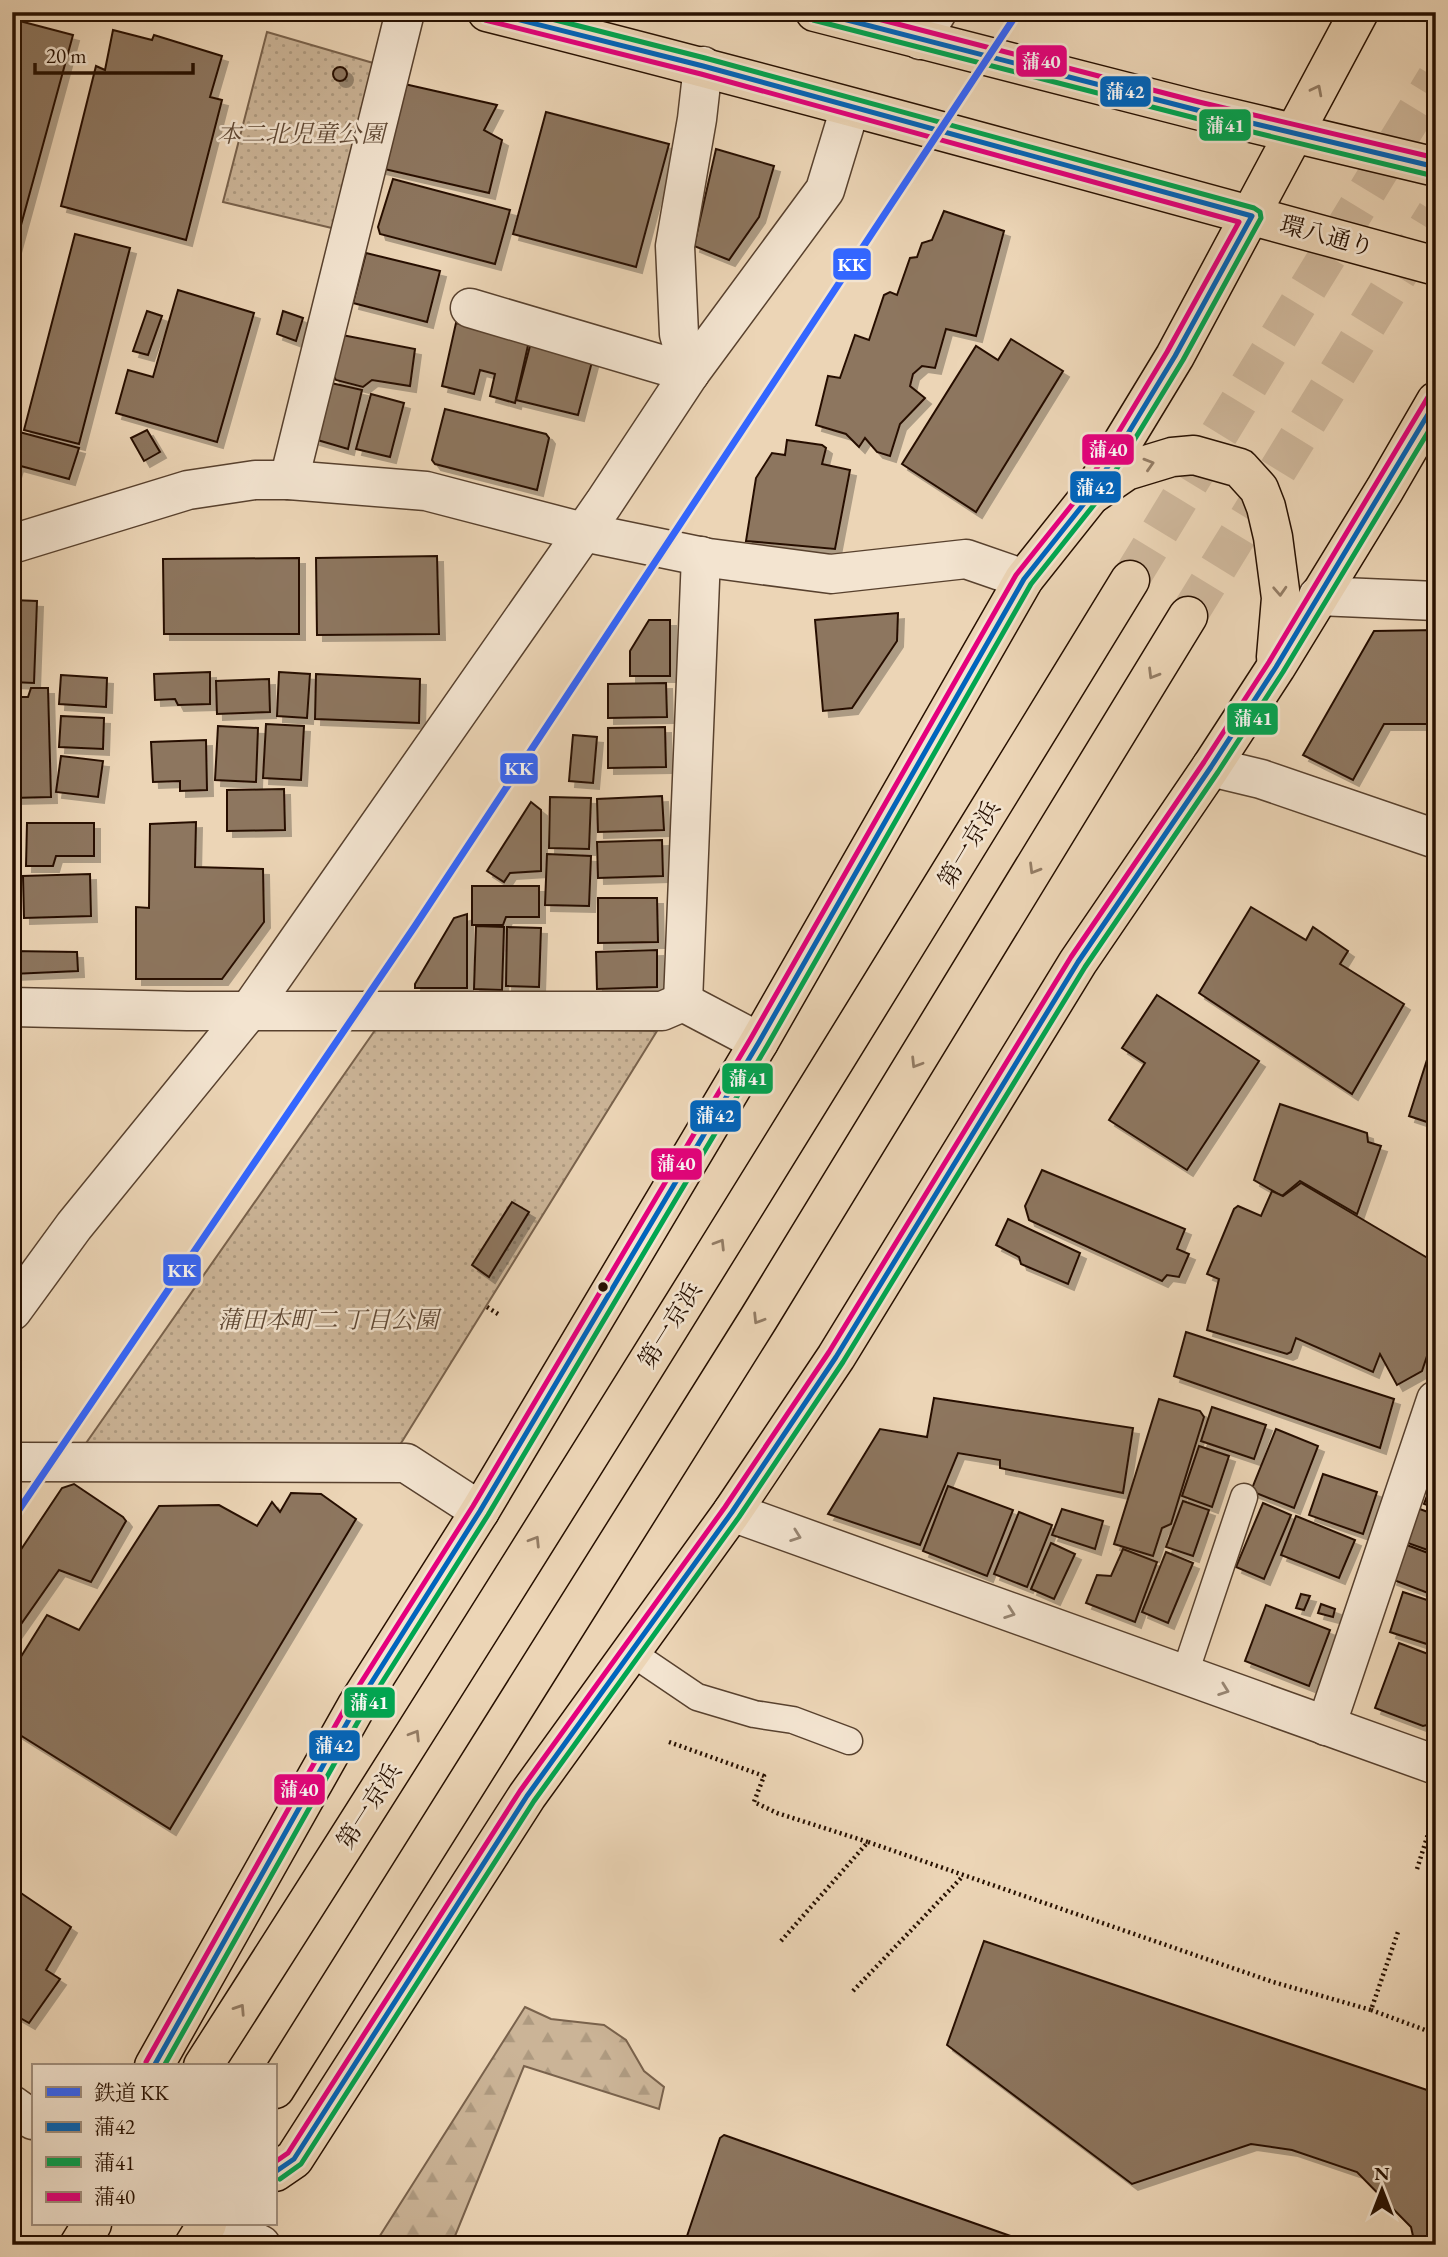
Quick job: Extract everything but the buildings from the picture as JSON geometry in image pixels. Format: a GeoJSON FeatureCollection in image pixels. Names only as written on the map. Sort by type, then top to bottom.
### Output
{"type":"FeatureCollection","features":[{"type":"Feature","properties":{"kind":"main road","name":"環八通り"},"geometry":{"type":"LineString","coordinates":[[487,12],[703,66],[1436,266]]}},
{"type":"Feature","properties":{"kind":"main road"},"geometry":{"type":"LineString","coordinates":[[815,12],[929,26],[1295,134],[1436,167]]}},
{"type":"Feature","properties":{"kind":"main road"},"geometry":{"type":"LineString","coordinates":[[155,2064],[356,1707],[480,1511],[759,1042],[1024,579],[1090,496],[1175,356],[1359,12]]}},
{"type":"Feature","properties":{"kind":"main road"},"geometry":{"type":"LineString","coordinates":[[276,2171],[294,2158],[527,1796],[732,1512],[836,1357],[1078,962],[1276,667],[1436,401]]}},
{"type":"Feature","properties":{"kind":"main road"},"geometry":{"type":"LineString","coordinates":[[1090,496],[1126,471],[1172,457],[1194,455],[1240,468],[1259,489],[1266,507],[1278,564],[1281,598],[1276,667]]}},
{"type":"Feature","properties":{"kind":"main road","name":"第一京浜"},"geometry":{"type":"LineString","coordinates":[[204,2064],[418,1730],[880,989],[1130,580]]}},
{"type":"Feature","properties":{"kind":"main road"},"geometry":{"type":"LineString","coordinates":[[276,2087],[766,1307],[1188,616]]}},
{"type":"Feature","properties":{"kind":"main road"},"geometry":{"type":"LineString","coordinates":[[79,2245],[91,2226]]}},
{"type":"Feature","properties":{"kind":"main road"},"geometry":{"type":"LineString","coordinates":[[194,2245],[206,2226]]}},
{"type":"Feature","properties":{"kind":"street"},"geometry":{"type":"LineString","coordinates":[[289,480],[405,12]]}},
{"type":"Feature","properties":{"kind":"street"},"geometry":{"type":"LineString","coordinates":[[690,373],[679,334],[675,246],[697,119],[703,66]]}},
{"type":"Feature","properties":{"kind":"street"},"geometry":{"type":"LineString","coordinates":[[12,1311],[74,1226],[249,1011],[583,532],[690,373],[825,190],[850,108]]}},
{"type":"Feature","properties":{"kind":"street"},"geometry":{"type":"LineString","coordinates":[[470,309],[690,373]]}},
{"type":"Feature","properties":{"kind":"street"},"geometry":{"type":"LineString","coordinates":[[12,544],[188,490],[255,480],[289,480],[426,491],[583,532],[701,556],[831,574],[966,559],[1024,579]]}},
{"type":"Feature","properties":{"kind":"street"},"geometry":{"type":"LineString","coordinates":[[683,1002],[701,556]]}},
{"type":"Feature","properties":{"kind":"street"},"geometry":{"type":"LineString","coordinates":[[1318,596],[1436,601]]}},
{"type":"Feature","properties":{"kind":"street"},"geometry":{"type":"LineString","coordinates":[[1211,767],[1261,779],[1436,839]]}},
{"type":"Feature","properties":{"kind":"street"},"geometry":{"type":"LineString","coordinates":[[12,1007],[249,1011],[662,1011],[683,1002]]}},
{"type":"Feature","properties":{"kind":"street"},"geometry":{"type":"LineString","coordinates":[[683,1002],[759,1042]]}},
{"type":"Feature","properties":{"kind":"street"},"geometry":{"type":"LineString","coordinates":[[1326,1726],[1436,1400]]}},
{"type":"Feature","properties":{"kind":"street"},"geometry":{"type":"LineString","coordinates":[[12,1462],[406,1463],[480,1511]]}},
{"type":"Feature","properties":{"kind":"street"},"geometry":{"type":"LineString","coordinates":[[732,1512],[1436,1765]]}},
{"type":"Feature","properties":{"kind":"street"},"geometry":{"type":"LineString","coordinates":[[12,2105],[32,2118]]}},
{"type":"Feature","properties":{"kind":"street"},"geometry":{"type":"LineString","coordinates":[[224,2226],[261,2245]]}},
{"type":"Feature","properties":{"kind":"lane"},"geometry":{"type":"LineString","coordinates":[[1184,1676],[1244,1497]]}},
{"type":"Feature","properties":{"kind":"lane"},"geometry":{"type":"LineString","coordinates":[[632,1653],[697,1697],[754,1714],[793,1720],[849,1741]]}},
{"type":"Feature","properties":{"kind":"path"},"geometry":{"type":"LineString","coordinates":[[486,1307],[498,1314]]}},
{"type":"Feature","properties":{"kind":"path"},"geometry":{"type":"LineString","coordinates":[[669,1742],[764,1776],[754,1802],[777,1813],[1273,1982],[1371,2010],[1436,2034]]}},
{"type":"Feature","properties":{"kind":"path"},"geometry":{"type":"LineString","coordinates":[[1417,1869],[1436,1811]]}},
{"type":"Feature","properties":{"kind":"path"},"geometry":{"type":"LineString","coordinates":[[781,1941],[867,1842]]}},
{"type":"Feature","properties":{"kind":"path"},"geometry":{"type":"LineString","coordinates":[[853,1991],[964,1875]]}},
{"type":"Feature","properties":{"kind":"path"},"geometry":{"type":"LineString","coordinates":[[1371,2010],[1399,1929]]}},
{"type":"Feature","properties":{"kind":"green space","name":"本二北児童公園"},"geometry":{"type":"Polygon","coordinates":[[[267,32],[380,65],[336,229],[223,202],[267,32]]]}},
{"type":"Feature","properties":{"kind":"green space","name":"蒲田本町二 丁目公園"},"geometry":{"type":"Polygon","coordinates":[[[378,1026],[657,1031],[398,1448],[84,1446],[378,1026]]]}},
{"type":"Feature","properties":{"kind":"green space"},"geometry":{"type":"Polygon","coordinates":[[[525,2007],[551,2019],[604,2025],[626,2040],[644,2071],[664,2087],[659,2109],[524,2066],[455,2236],[476,2245],[383,2245],[376,2242],[525,2007]]]}},
{"type":"Feature","properties":{"kind":"tunnel"},"geometry":{"type":"LineString","coordinates":[[1130,580],[1436,78]]}},
{"type":"Feature","properties":{"kind":"tunnel"},"geometry":{"type":"LineString","coordinates":[[1188,616],[1436,213]]}},
{"type":"Feature","properties":{"kind":"rail line","name":"KK"},"geometry":{"type":"LineString","coordinates":[[12,1520],[415,926],[1018,12]]}},
{"type":"Feature","properties":{"kind":"transit line","name":"蒲42"},"geometry":{"type":"LineString","coordinates":[[155,2064],[356,1707],[480,1511],[759,1042],[1024,579],[1090,496],[1175,356],[1252,216],[703,66],[488,12]]}},
{"type":"Feature","properties":{"kind":"transit line","name":"蒲41"},"geometry":{"type":"LineString","coordinates":[[165,2064],[364,1711],[488,1515],[767,1046],[1031,584],[1097,501],[1183,360],[1261,218],[1260,212],[1254,208],[705,58],[524,12]]}},
{"type":"Feature","properties":{"kind":"transit line","name":"蒲42"},"geometry":{"type":"LineString","coordinates":[[816,12],[1197,110],[1436,167]]}},
{"type":"Feature","properties":{"kind":"transit line","name":"蒲40"},"geometry":{"type":"LineString","coordinates":[[851,12],[1199,102],[1436,158]]}},
{"type":"Feature","properties":{"kind":"transit line","name":"蒲40"},"geometry":{"type":"LineString","coordinates":[[146,2062],[348,1703],[473,1506],[751,1038],[1016,575],[1083,491],[1167,352],[1239,222],[701,74],[485,20]]}},
{"type":"Feature","properties":{"kind":"transit line","name":"蒲41"},"geometry":{"type":"LineString","coordinates":[[813,20],[1434,176]]}},
{"type":"Feature","properties":{"kind":"transit line","name":"蒲40"},"geometry":{"type":"LineString","coordinates":[[276,2161],[288,2153],[520,1791],[725,1507],[829,1352],[1071,957],[1269,662],[1428,397]]}},
{"type":"Feature","properties":{"kind":"transit line","name":"蒲42"},"geometry":{"type":"LineString","coordinates":[[276,2171],[294,2159],[527,1796],[732,1512],[836,1357],[1078,962],[1276,667],[1436,401]]}},
{"type":"Feature","properties":{"kind":"transit line","name":"蒲41"},"geometry":{"type":"LineString","coordinates":[[280,2179],[301,2164],[534,1801],[739,1517],[843,1362],[1085,967],[1283,672],[1436,419]]}}]}
